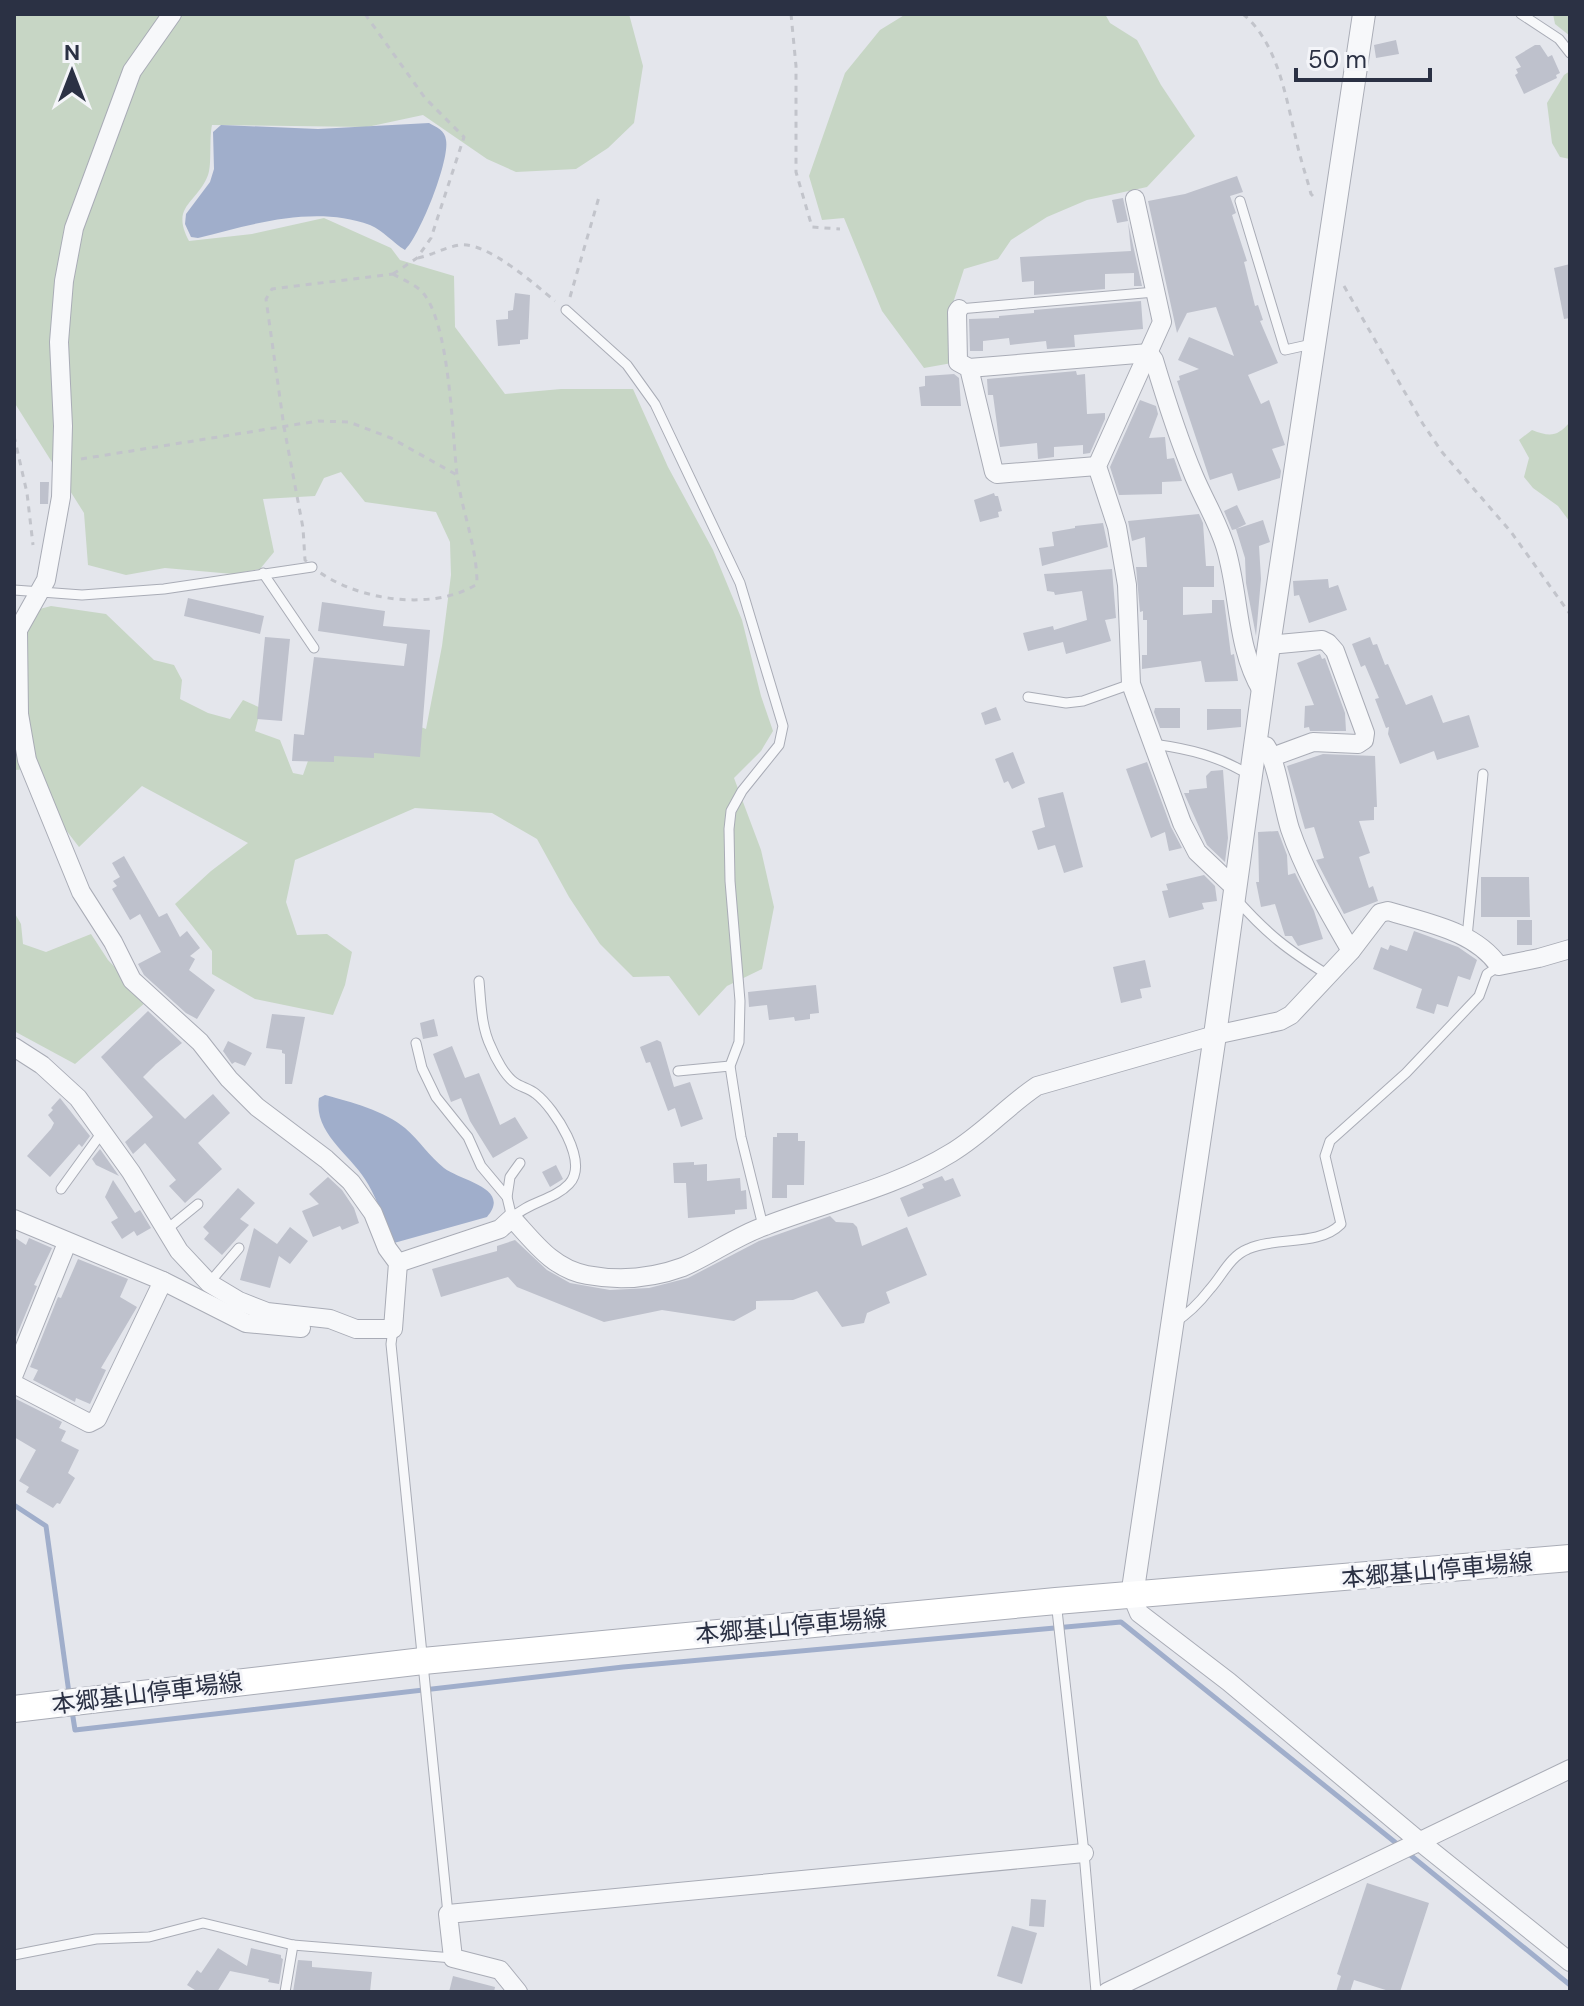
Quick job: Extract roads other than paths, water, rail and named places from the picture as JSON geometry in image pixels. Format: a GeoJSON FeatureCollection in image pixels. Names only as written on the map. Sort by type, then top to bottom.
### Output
{"type":"FeatureCollection","features":[{"type":"Feature","properties":{"kind":"main road","name":"本郷基山停車場線"},"geometry":{"type":"LineString","coordinates":[[14,1709],[423,1661],[1056,1601],[1570,1558]]}},
{"type":"Feature","properties":{"kind":"street"},"geometry":{"type":"LineString","coordinates":[[14,1219],[163,1281],[246,1323],[262,1327],[393,1329],[398,1263],[387,1248],[373,1213],[351,1182],[257,1107],[229,1079],[200,1042],[132,980],[113,942],[81,892],[27,760],[19,714],[16,635],[46,580],[61,497],[59,342],[64,281],[74,228],[132,71],[172,14]]}},
{"type":"Feature","properties":{"kind":"street"},"geometry":{"type":"LineString","coordinates":[[1364,14],[1262,691],[1132,1596],[1139,1613],[1229,1682],[1570,1962]]}},
{"type":"Feature","properties":{"kind":"street"},"geometry":{"type":"LineString","coordinates":[[1135,199],[1162,322],[1097,466],[1117,527],[1127,585],[1131,684],[1182,823],[1197,852],[1234,892]]}},
{"type":"Feature","properties":{"kind":"street"},"geometry":{"type":"LineString","coordinates":[[959,309],[958,362],[969,368],[1149,353]]}},
{"type":"Feature","properties":{"kind":"street"},"geometry":{"type":"LineString","coordinates":[[1149,353],[1189,464],[1226,548],[1240,634],[1252,673],[1262,691]]}},
{"type":"Feature","properties":{"kind":"street"},"geometry":{"type":"LineString","coordinates":[[969,368],[994,472],[1097,466]]}},
{"type":"Feature","properties":{"kind":"street"},"geometry":{"type":"LineString","coordinates":[[1269,645],[1322,640],[1328,643],[1335,651],[1365,733],[1364,740],[1358,744],[1313,742],[1272,757]]}},
{"type":"Feature","properties":{"kind":"street"},"geometry":{"type":"LineString","coordinates":[[1256,736],[1269,748],[1280,797],[1304,866],[1351,951]]}},
{"type":"Feature","properties":{"kind":"street"},"geometry":{"type":"LineString","coordinates":[[398,1263],[500,1229],[512,1218],[553,1262],[585,1275],[625,1279],[683,1266],[763,1226],[841,1201],[949,1154],[983,1132],[1037,1086],[1215,1035],[1280,1021],[1291,1015],[1351,951],[1380,913],[1388,911],[1467,937],[1489,951],[1499,966],[1570,949]]}},
{"type":"Feature","properties":{"kind":"street"},"geometry":{"type":"LineString","coordinates":[[14,1047],[42,1065],[78,1098],[103,1131],[179,1251],[209,1283],[239,1301],[267,1312],[330,1319],[356,1329]]}},
{"type":"Feature","properties":{"kind":"street"},"geometry":{"type":"LineString","coordinates":[[15,1367],[67,1243]]}},
{"type":"Feature","properties":{"kind":"street"},"geometry":{"type":"LineString","coordinates":[[14,1384],[89,1423],[97,1419],[163,1281]]}},
{"type":"Feature","properties":{"kind":"street"},"geometry":{"type":"LineString","coordinates":[[1107,1992],[1570,1769]]}},
{"type":"Feature","properties":{"kind":"street"},"geometry":{"type":"LineString","coordinates":[[518,1992],[500,1970],[453,1958],[448,1914],[1084,1853]]}},
{"type":"Feature","properties":{"kind":"lane"},"geometry":{"type":"LineString","coordinates":[[1521,14],[1559,39],[1570,53]]}},
{"type":"Feature","properties":{"kind":"lane"},"geometry":{"type":"LineString","coordinates":[[1240,201],[1285,350],[1315,343]]}},
{"type":"Feature","properties":{"kind":"lane"},"geometry":{"type":"LineString","coordinates":[[959,309],[1156,292]]}},
{"type":"Feature","properties":{"kind":"lane"},"geometry":{"type":"LineString","coordinates":[[566,310],[627,365],[655,404],[740,583],[783,726],[779,745],[742,791],[731,811],[730,881],[740,1001],[739,1042],[730,1066],[741,1137],[763,1226]]}},
{"type":"Feature","properties":{"kind":"lane"},"geometry":{"type":"LineString","coordinates":[[14,590],[82,595],[164,589],[312,567]]}},
{"type":"Feature","properties":{"kind":"lane"},"geometry":{"type":"LineString","coordinates":[[263,573],[314,648]]}},
{"type":"Feature","properties":{"kind":"lane"},"geometry":{"type":"LineString","coordinates":[[1028,697],[1066,703],[1083,701],[1131,684]]}},
{"type":"Feature","properties":{"kind":"lane"},"geometry":{"type":"LineString","coordinates":[[1152,744],[1194,749],[1227,761],[1251,776]]}},
{"type":"Feature","properties":{"kind":"lane"},"geometry":{"type":"LineString","coordinates":[[1467,937],[1483,774]]}},
{"type":"Feature","properties":{"kind":"lane"},"geometry":{"type":"LineString","coordinates":[[1234,892],[1263,930],[1282,947],[1328,975]]}},
{"type":"Feature","properties":{"kind":"lane"},"geometry":{"type":"LineString","coordinates":[[1171,1325],[1209,1291],[1232,1260],[1245,1250],[1331,1234],[1341,1224],[1325,1156],[1330,1141],[1406,1073],[1479,996],[1487,974],[1499,966]]}},
{"type":"Feature","properties":{"kind":"lane"},"geometry":{"type":"LineString","coordinates":[[479,981],[490,1046],[513,1082],[534,1092],[555,1114],[575,1160],[575,1174],[570,1184],[521,1208],[512,1218]]}},
{"type":"Feature","properties":{"kind":"lane"},"geometry":{"type":"LineString","coordinates":[[416,1043],[422,1068],[436,1097],[468,1137],[481,1166],[507,1197]]}},
{"type":"Feature","properties":{"kind":"lane"},"geometry":{"type":"LineString","coordinates":[[678,1071],[730,1066]]}},
{"type":"Feature","properties":{"kind":"lane"},"geometry":{"type":"LineString","coordinates":[[61,1189],[103,1131]]}},
{"type":"Feature","properties":{"kind":"lane"},"geometry":{"type":"LineString","coordinates":[[512,1218],[507,1197],[510,1177],[520,1163]]}},
{"type":"Feature","properties":{"kind":"lane"},"geometry":{"type":"LineString","coordinates":[[166,1230],[198,1204]]}},
{"type":"Feature","properties":{"kind":"lane"},"geometry":{"type":"LineString","coordinates":[[209,1283],[239,1248]]}},
{"type":"Feature","properties":{"kind":"lane"},"geometry":{"type":"LineString","coordinates":[[393,1329],[392,1360],[448,1914]]}},
{"type":"Feature","properties":{"kind":"lane"},"geometry":{"type":"LineString","coordinates":[[1056,1601],[1096,1992]]}},
{"type":"Feature","properties":{"kind":"lane"},"geometry":{"type":"LineString","coordinates":[[14,1955],[96,1939],[149,1937],[203,1923],[293,1945],[453,1958]]}},
{"type":"Feature","properties":{"kind":"lane"},"geometry":{"type":"LineString","coordinates":[[285,1992],[293,1945]]}},
{"type":"Feature","properties":{"kind":"water"},"geometry":{"type":"Polygon","coordinates":[[[429,123],[444,134],[446,150],[433,197],[405,250],[380,230],[349,219],[284,219],[198,238],[191,237],[185,224],[186,214],[210,182],[214,169],[213,132],[221,125],[318,129],[429,123]]]}},
{"type":"Feature","properties":{"kind":"water"},"geometry":{"type":"Polygon","coordinates":[[[325,1095],[378,1112],[405,1128],[444,1168],[489,1192],[493,1207],[487,1217],[394,1243],[368,1184],[322,1123],[319,1098],[325,1095]]]}},
{"type":"Feature","properties":{"kind":"waterway"},"geometry":{"type":"LineString","coordinates":[[14,1505],[46,1526],[69,1693]]}},
{"type":"Feature","properties":{"kind":"waterway"},"geometry":{"type":"LineString","coordinates":[[72,1711],[75,1730],[623,1667],[1121,1622],[1401,1847]]}},
{"type":"Feature","properties":{"kind":"waterway"},"geometry":{"type":"LineString","coordinates":[[1409,1854],[1570,1985]]}}]}
